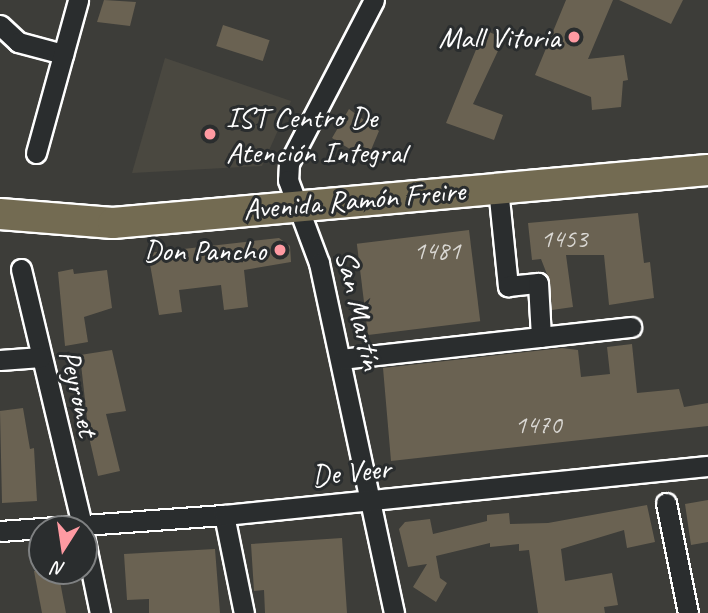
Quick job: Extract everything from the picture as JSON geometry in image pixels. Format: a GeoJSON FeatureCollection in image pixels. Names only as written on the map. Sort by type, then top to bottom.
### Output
{"type":"FeatureCollection","features":[{"type":"Feature","properties":{"kind":"main road","name":"Avenida Ramón Freire"},"geometry":{"type":"LineString","coordinates":[[0,214],[113,223],[295,204],[708,170]]}},
{"type":"Feature","properties":{"kind":"street"},"geometry":{"type":"LineString","coordinates":[[36,153],[78,0]]}},
{"type":"Feature","properties":{"kind":"street","name":"San Martín"},"geometry":{"type":"LineString","coordinates":[[374,0],[289,163],[288,180],[295,204],[312,236],[341,359],[394,613]]}},
{"type":"Feature","properties":{"kind":"street"},"geometry":{"type":"LineString","coordinates":[[0,25],[18,42],[63,54]]}},
{"type":"Feature","properties":{"kind":"street"},"geometry":{"type":"LineString","coordinates":[[498,188],[508,286],[538,284],[541,337]]}},
{"type":"Feature","properties":{"kind":"street","name":"Peyronet"},"geometry":{"type":"LineString","coordinates":[[21,269],[79,515]]}},
{"type":"Feature","properties":{"kind":"street"},"geometry":{"type":"LineString","coordinates":[[341,359],[631,327]]}},
{"type":"Feature","properties":{"kind":"street"},"geometry":{"type":"LineString","coordinates":[[0,360],[41,357]]}},
{"type":"Feature","properties":{"kind":"street","name":"De Veer"},"geometry":{"type":"LineString","coordinates":[[98,529],[708,466]]}},
{"type":"Feature","properties":{"kind":"street"},"geometry":{"type":"LineString","coordinates":[[666,503],[688,613]]}},
{"type":"Feature","properties":{"kind":"street"},"geometry":{"type":"LineString","coordinates":[[224,515],[244,613]]}},
{"type":"Feature","properties":{"kind":"street","name":"De Veer"},"geometry":{"type":"LineString","coordinates":[[0,531],[28,531]]}},
{"type":"Feature","properties":{"kind":"street","name":"Peyronet"},"geometry":{"type":"LineString","coordinates":[[94,585],[100,613]]}},
{"type":"Feature","properties":{"kind":"shaded area","name":"IST Centro De Atención Integral"},"geometry":{"type":"Polygon","coordinates":[[[165,58],[291,101],[262,166],[132,173],[165,58]]]}},
{"type":"Feature","properties":{"kind":"building"},"geometry":{"type":"Polygon","coordinates":[[[104,0],[136,2],[130,26],[97,22],[104,0]]]}},
{"type":"Feature","properties":{"kind":"building","name":"Mall Vitoria"},"geometry":{"type":"Polygon","coordinates":[[[566,0],[613,0],[588,59],[624,55],[628,80],[623,81],[621,107],[592,110],[591,97],[535,75],[566,0]]]}},
{"type":"Feature","properties":{"kind":"building"},"geometry":{"type":"Polygon","coordinates":[[[619,0],[683,0],[671,24],[619,0]]]}},
{"type":"Feature","properties":{"kind":"building"},"geometry":{"type":"Polygon","coordinates":[[[223,25],[270,40],[263,61],[216,46],[223,25]]]}},
{"type":"Feature","properties":{"kind":"building"},"geometry":{"type":"Polygon","coordinates":[[[484,30],[504,38],[473,104],[503,115],[494,140],[446,123],[484,30]]]}},
{"type":"Feature","properties":{"kind":"building"},"geometry":{"type":"Polygon","coordinates":[[[349,109],[379,131],[371,150],[356,144],[353,151],[332,138],[349,109]]]}},
{"type":"Feature","properties":{"kind":"building"},"geometry":{"type":"Polygon","coordinates":[[[638,213],[644,263],[650,262],[654,298],[609,305],[604,255],[566,255],[573,307],[552,310],[550,282],[541,259],[532,260],[528,223],[638,213]]]}},
{"type":"Feature","properties":{"kind":"building"},"geometry":{"type":"Polygon","coordinates":[[[469,230],[480,321],[368,335],[357,244],[469,230]]]}},
{"type":"Feature","properties":{"kind":"building"},"geometry":{"type":"Polygon","coordinates":[[[279,238],[290,246],[291,262],[244,270],[248,307],[224,310],[221,285],[179,290],[182,312],[159,315],[148,253],[279,238]]]}},
{"type":"Feature","properties":{"kind":"building"},"geometry":{"type":"Polygon","coordinates":[[[73,269],[74,274],[107,270],[112,308],[84,317],[88,342],[65,346],[58,272],[73,269]]]}},
{"type":"Feature","properties":{"kind":"building"},"geometry":{"type":"Polygon","coordinates":[[[632,344],[637,393],[679,389],[684,407],[708,403],[708,426],[391,461],[383,368],[562,348],[578,350],[581,377],[610,374],[607,347],[632,344]]]}},
{"type":"Feature","properties":{"kind":"building"},"geometry":{"type":"Polygon","coordinates":[[[112,350],[126,411],[106,414],[120,471],[98,476],[89,437],[80,355],[112,350]]]}},
{"type":"Feature","properties":{"kind":"building"},"geometry":{"type":"Polygon","coordinates":[[[23,408],[30,449],[34,448],[37,501],[2,503],[0,411],[23,408]]]}},
{"type":"Feature","properties":{"kind":"building"},"geometry":{"type":"Polygon","coordinates":[[[708,500],[708,542],[691,545],[685,504],[708,500]]]}},
{"type":"Feature","properties":{"kind":"building"},"geometry":{"type":"Polygon","coordinates":[[[647,505],[655,542],[627,548],[624,530],[561,549],[565,581],[612,573],[618,605],[604,607],[605,613],[538,613],[529,550],[519,551],[519,544],[490,547],[490,543],[436,556],[440,578],[447,583],[436,602],[413,587],[427,564],[408,567],[399,529],[405,522],[430,519],[433,534],[487,521],[487,515],[509,513],[510,524],[548,523],[647,505]]]}},
{"type":"Feature","properties":{"kind":"building"},"geometry":{"type":"Polygon","coordinates":[[[342,538],[347,613],[265,613],[264,590],[254,591],[251,544],[342,538]]]}},
{"type":"Feature","properties":{"kind":"building"},"geometry":{"type":"Polygon","coordinates":[[[215,549],[220,613],[149,613],[149,599],[127,600],[124,554],[215,549]]]}},
{"type":"Feature","properties":{"kind":"building"},"geometry":{"type":"Polygon","coordinates":[[[37,585],[61,585],[66,613],[42,613],[37,585]]]}},
{"type":"Feature","properties":{"kind":"place","name":"Mall Vitoria"},"geometry":{"type":"Point","coordinates":[574,37]}},
{"type":"Feature","properties":{"kind":"place","name":"IST Centro De Atención Integral"},"geometry":{"type":"Point","coordinates":[210,134]}},
{"type":"Feature","properties":{"kind":"place","name":"Don Pancho"},"geometry":{"type":"Point","coordinates":[280,250]}}]}
